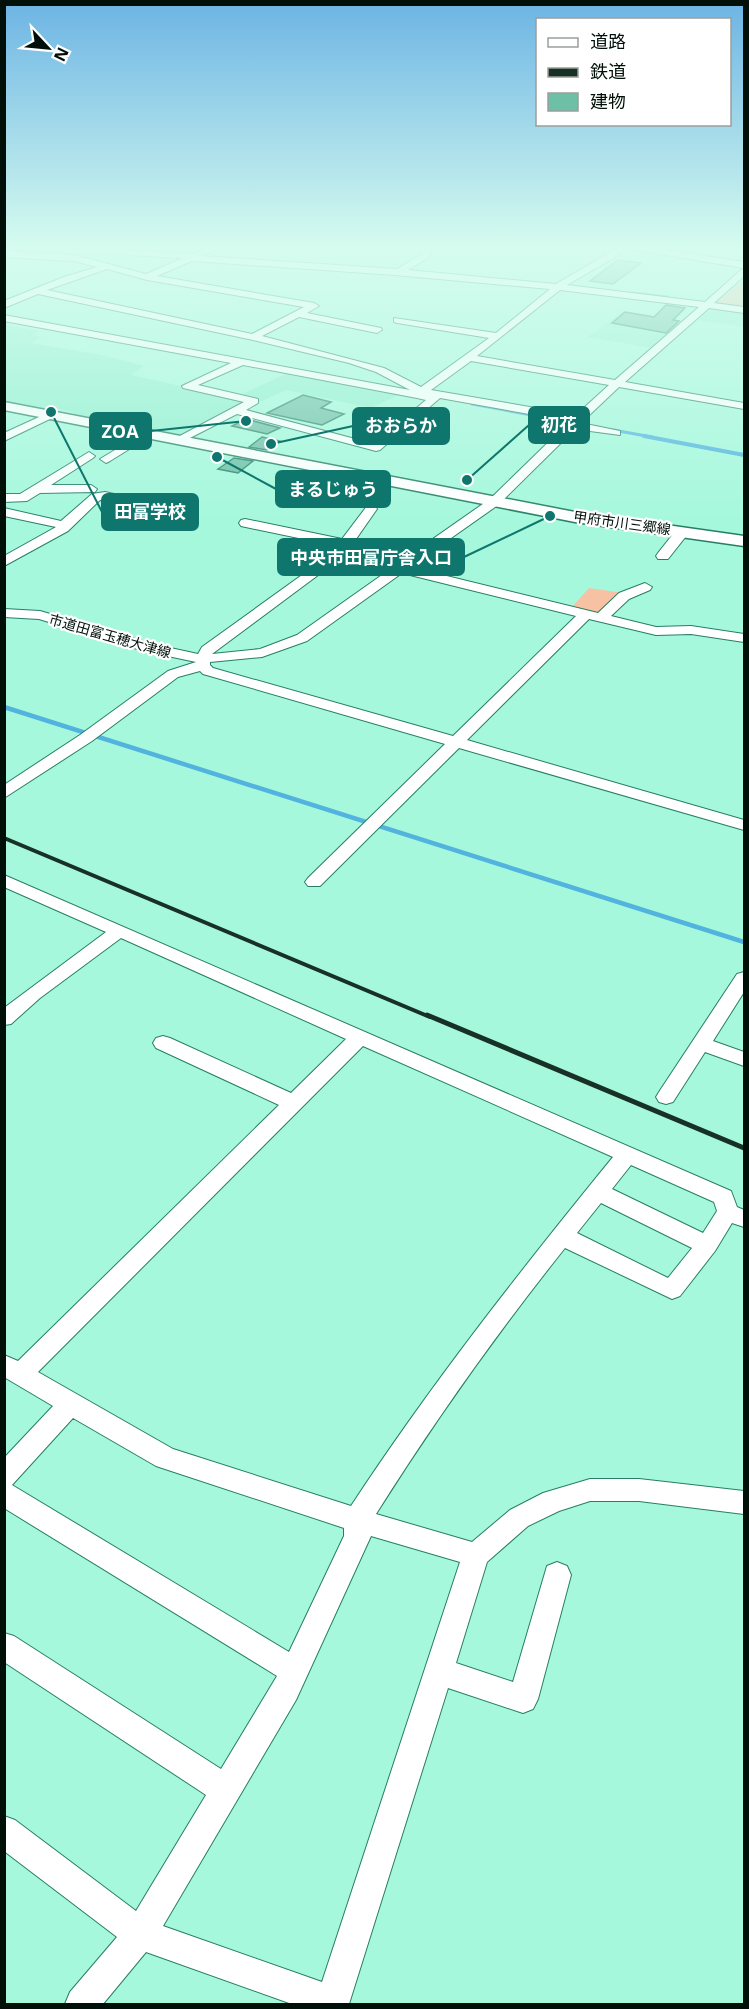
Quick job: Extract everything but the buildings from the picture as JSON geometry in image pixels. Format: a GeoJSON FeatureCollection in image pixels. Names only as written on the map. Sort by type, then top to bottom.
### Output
{"type":"FeatureCollection","features":[{"type":"Feature","properties":{"kind":"main road","name":"甲府市川三郷線"},"geometry":{"type":"LineString","coordinates":[[4,406],[575,517],[744,541]]}},
{"type":"Feature","properties":{"kind":"street"},"geometry":{"type":"LineString","coordinates":[[128,339],[251,358],[418,393],[575,422],[616,433]]}},
{"type":"Feature","properties":{"kind":"street"},"geometry":{"type":"LineString","coordinates":[[140,341],[145,339]]}},
{"type":"Feature","properties":{"kind":"street"},"geometry":{"type":"LineString","coordinates":[[261,339],[380,370],[418,393],[435,398],[575,422]]}},
{"type":"Feature","properties":{"kind":"street"},"geometry":{"type":"LineString","coordinates":[[418,393],[494,339]]}},
{"type":"Feature","properties":{"kind":"street","name":"市道田富玉穂大津線"},"geometry":{"type":"LineString","coordinates":[[4,613],[40,615],[203,662],[262,653],[302,638],[494,502],[575,422],[669,339]]}},
{"type":"Feature","properties":{"kind":"street"},"geometry":{"type":"LineString","coordinates":[[180,440],[254,401],[187,386],[283,344]]}},
{"type":"Feature","properties":{"kind":"street"},"geometry":{"type":"LineString","coordinates":[[468,357],[744,406]]}},
{"type":"Feature","properties":{"kind":"street"},"geometry":{"type":"LineString","coordinates":[[237,411],[376,448],[435,398]]}},
{"type":"Feature","properties":{"kind":"street"},"geometry":{"type":"LineString","coordinates":[[4,438],[50,415]]}},
{"type":"Feature","properties":{"kind":"street"},"geometry":{"type":"LineString","coordinates":[[106,459],[148,433]]}},
{"type":"Feature","properties":{"kind":"street"},"geometry":{"type":"LineString","coordinates":[[4,498],[23,498],[89,456]]}},
{"type":"Feature","properties":{"kind":"street"},"geometry":{"type":"LineString","coordinates":[[36,489],[90,489]]}},
{"type":"Feature","properties":{"kind":"street"},"geometry":{"type":"LineString","coordinates":[[4,561],[63,528],[96,497],[105,496],[173,511]]}},
{"type":"Feature","properties":{"kind":"street"},"geometry":{"type":"LineString","coordinates":[[4,793],[90,735],[173,674],[203,662],[207,650],[342,549],[371,509]]}},
{"type":"Feature","properties":{"kind":"street"},"geometry":{"type":"LineString","coordinates":[[4,512],[64,525]]}},
{"type":"Feature","properties":{"kind":"street"},"geometry":{"type":"LineString","coordinates":[[245,523],[342,549],[398,568],[656,631],[691,630],[744,638]]}},
{"type":"Feature","properties":{"kind":"street"},"geometry":{"type":"LineString","coordinates":[[663,556],[682,532]]}},
{"type":"Feature","properties":{"kind":"street"},"geometry":{"type":"LineString","coordinates":[[314,882],[455,743],[594,616],[624,596],[645,587]]}},
{"type":"Feature","properties":{"kind":"street"},"geometry":{"type":"LineString","coordinates":[[203,662],[208,670],[744,825]]}},
{"type":"Feature","properties":{"kind":"street"},"geometry":{"type":"LineString","coordinates":[[4,880],[723,1197],[736,1216],[707,1245],[672,1290],[562,1236]]}},
{"type":"Feature","properties":{"kind":"street"},"geometry":{"type":"LineString","coordinates":[[4,1019],[33,994],[119,932]]}},
{"type":"Feature","properties":{"kind":"street"},"geometry":{"type":"LineString","coordinates":[[666,1098],[744,978]]}},
{"type":"Feature","properties":{"kind":"street"},"geometry":{"type":"LineString","coordinates":[[359,1038],[294,1103],[12,1370],[165,1458],[357,1520],[476,1555]]}},
{"type":"Feature","properties":{"kind":"street"},"geometry":{"type":"LineString","coordinates":[[164,1043],[294,1103]]}},
{"type":"Feature","properties":{"kind":"street"},"geometry":{"type":"LineString","coordinates":[[702,1044],[744,1059]]}},
{"type":"Feature","properties":{"kind":"street"},"geometry":{"type":"LineString","coordinates":[[82,2004],[140,1934],[295,1671],[358,1536],[357,1520],[411,1436],[518,1290],[628,1154]]}},
{"type":"Feature","properties":{"kind":"street"},"geometry":{"type":"LineString","coordinates":[[598,1192],[707,1245]]}},
{"type":"Feature","properties":{"kind":"street"},"geometry":{"type":"LineString","coordinates":[[4,1477],[70,1404]]}},
{"type":"Feature","properties":{"kind":"street"},"geometry":{"type":"LineString","coordinates":[[4,1831],[140,1934],[332,2003],[476,1555],[519,1518],[552,1501],[590,1490],[639,1490],[744,1502]]}},
{"type":"Feature","properties":{"kind":"street"},"geometry":{"type":"LineString","coordinates":[[4,1494],[295,1671]]}},
{"type":"Feature","properties":{"kind":"street"},"geometry":{"type":"LineString","coordinates":[[438,1671],[523,1699],[557,1575]]}},
{"type":"Feature","properties":{"kind":"street"},"geometry":{"type":"LineString","coordinates":[[4,1646],[226,1790]]}},
{"type":"Feature","properties":{"kind":"shaded area"},"geometry":{"type":"Polygon","coordinates":[[[4,339],[38,339],[31,343],[101,355],[144,366],[131,375],[234,398],[290,372],[402,393],[371,408],[286,390],[262,401],[249,402],[182,437],[75,416],[72,412],[55,408],[48,411],[5,403],[4,339]]]}},
{"type":"Feature","properties":{"kind":"shaded area"},"geometry":{"type":"Polygon","coordinates":[[[598,339],[663,339],[651,348],[598,339]]]}},
{"type":"Feature","properties":{"kind":"shaded area"},"geometry":{"type":"Polygon","coordinates":[[[589,588],[623,593],[597,613],[572,607],[589,588]]]}},
{"type":"Feature","properties":{"kind":"waterway"},"geometry":{"type":"LineString","coordinates":[[472,404],[569,422]]}},
{"type":"Feature","properties":{"kind":"waterway"},"geometry":{"type":"LineString","coordinates":[[613,430],[652,437]]}},
{"type":"Feature","properties":{"kind":"waterway"},"geometry":{"type":"LineString","coordinates":[[644,436],[744,455]]}},
{"type":"Feature","properties":{"kind":"waterway"},"geometry":{"type":"LineString","coordinates":[[4,707],[744,942]]}},
{"type":"Feature","properties":{"kind":"railway"},"geometry":{"type":"LineString","coordinates":[[4,838],[430,1017]]}},
{"type":"Feature","properties":{"kind":"railway"},"geometry":{"type":"LineString","coordinates":[[427,1015],[744,1148]]}},
{"type":"Feature","properties":{"kind":"place","name":"田富学校"},"geometry":{"type":"Point","coordinates":[51,412]}},
{"type":"Feature","properties":{"kind":"place","name":"ZOA"},"geometry":{"type":"Point","coordinates":[246,421]}},
{"type":"Feature","properties":{"kind":"place","name":"おおらか"},"geometry":{"type":"Point","coordinates":[271,444]}},
{"type":"Feature","properties":{"kind":"place","name":"まるじゅう"},"geometry":{"type":"Point","coordinates":[217,457]}},
{"type":"Feature","properties":{"kind":"place","name":"初花"},"geometry":{"type":"Point","coordinates":[467,480]}},
{"type":"Feature","properties":{"kind":"place","name":"中央市田富庁舎入口"},"geometry":{"type":"Point","coordinates":[550,516]}}]}
